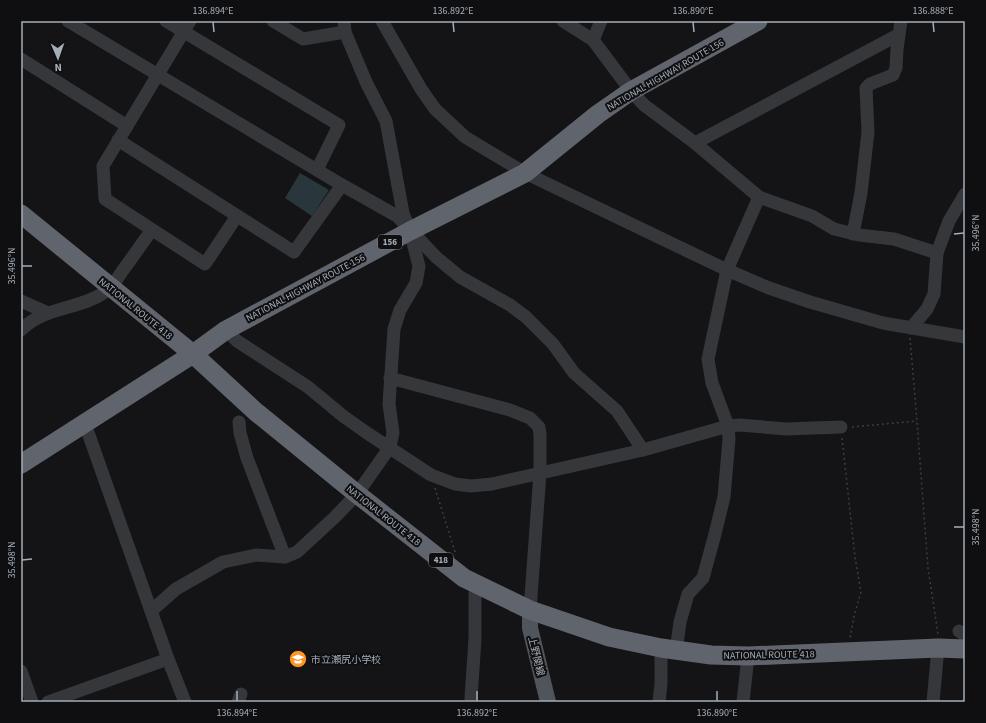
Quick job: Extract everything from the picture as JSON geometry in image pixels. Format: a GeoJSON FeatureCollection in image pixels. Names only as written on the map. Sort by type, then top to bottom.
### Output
{"type":"FeatureCollection","features":[{"type":"Feature","properties":{"kind":"highway","name":"NATIONAL HIGHWAY ROUTE 156"},"geometry":{"type":"LineString","coordinates":[[21,464],[193,354],[226,330],[410,231],[525,173],[598,114],[632,91],[758,21]]}},
{"type":"Feature","properties":{"kind":"highway","name":"NATIONAL ROUTE 418"},"geometry":{"type":"LineString","coordinates":[[21,214],[110,288],[193,354],[256,412],[356,494],[464,578],[530,610],[609,637],[668,649],[711,655],[748,656],[938,648],[965,649]]}},
{"type":"Feature","properties":{"kind":"main road","name":"上野関線"},"geometry":{"type":"LineString","coordinates":[[530,610],[530,628],[548,702]]}},
{"type":"Feature","properties":{"kind":"street"},"geometry":{"type":"LineString","coordinates":[[68,21],[342,185],[397,216],[436,257],[460,277],[510,305],[526,317],[553,344],[574,373],[617,411],[643,450]]}},
{"type":"Feature","properties":{"kind":"street"},"geometry":{"type":"LineString","coordinates":[[166,21],[187,26],[339,125],[317,170]]}},
{"type":"Feature","properties":{"kind":"street"},"geometry":{"type":"LineString","coordinates":[[151,611],[176,589],[223,562],[256,555],[285,557],[297,552],[335,517],[356,494],[390,447],[393,433],[389,404],[394,329],[400,310],[416,283],[419,266],[410,231],[403,213],[386,121],[366,82],[345,27],[303,39],[273,21]]}},
{"type":"Feature","properties":{"kind":"street"},"geometry":{"type":"LineString","coordinates":[[382,21],[421,89],[435,109],[464,137],[525,173],[727,270],[770,288],[810,302],[884,323],[965,337]]}},
{"type":"Feature","properties":{"kind":"street"},"geometry":{"type":"LineString","coordinates":[[562,21],[594,40],[644,105],[695,143],[759,197],[812,216],[834,229],[854,234],[894,239],[937,253]]}},
{"type":"Feature","properties":{"kind":"street"},"geometry":{"type":"LineString","coordinates":[[594,40],[601,21]]}},
{"type":"Feature","properties":{"kind":"street"},"geometry":{"type":"LineString","coordinates":[[854,234],[861,193],[868,132],[866,88],[870,84],[893,75],[896,68],[898,35],[903,21]]}},
{"type":"Feature","properties":{"kind":"street"},"geometry":{"type":"LineString","coordinates":[[187,26],[103,166],[105,199],[205,264],[237,216]]}},
{"type":"Feature","properties":{"kind":"street"},"geometry":{"type":"LineString","coordinates":[[695,143],[898,35]]}},
{"type":"Feature","properties":{"kind":"street"},"geometry":{"type":"LineString","coordinates":[[21,59],[127,126]]}},
{"type":"Feature","properties":{"kind":"street"},"geometry":{"type":"LineString","coordinates":[[118,140],[294,252],[342,185]]}},
{"type":"Feature","properties":{"kind":"street"},"geometry":{"type":"LineString","coordinates":[[911,328],[927,309],[934,294],[937,253],[949,221],[965,194]]}},
{"type":"Feature","properties":{"kind":"street"},"geometry":{"type":"LineString","coordinates":[[659,702],[668,649],[680,622],[688,594],[703,578],[724,497],[729,439],[728,426],[712,382],[708,359],[727,270],[759,197]]}},
{"type":"Feature","properties":{"kind":"street"},"geometry":{"type":"LineString","coordinates":[[21,330],[29,322],[48,313],[60,308],[87,301],[110,288],[152,230]]}},
{"type":"Feature","properties":{"kind":"street"},"geometry":{"type":"LineString","coordinates":[[21,301],[48,313]]}},
{"type":"Feature","properties":{"kind":"street"},"geometry":{"type":"LineString","coordinates":[[226,330],[236,341],[308,387],[367,434],[431,474],[455,484],[471,486],[492,484],[643,450],[740,424],[786,429],[841,428]]}},
{"type":"Feature","properties":{"kind":"street"},"geometry":{"type":"LineString","coordinates":[[390,378],[510,410],[530,418],[539,427],[540,473],[530,610]]}},
{"type":"Feature","properties":{"kind":"street"},"geometry":{"type":"LineString","coordinates":[[239,422],[240,433],[247,458],[285,557]]}},
{"type":"Feature","properties":{"kind":"street"},"geometry":{"type":"LineString","coordinates":[[85,424],[184,702]]}},
{"type":"Feature","properties":{"kind":"street"},"geometry":{"type":"LineString","coordinates":[[472,702],[475,640],[475,594],[477,584]]}},
{"type":"Feature","properties":{"kind":"street"},"geometry":{"type":"LineString","coordinates":[[933,702],[938,648]]}},
{"type":"Feature","properties":{"kind":"street"},"geometry":{"type":"LineString","coordinates":[[743,702],[748,656]]}},
{"type":"Feature","properties":{"kind":"street"},"geometry":{"type":"LineString","coordinates":[[48,702],[168,659]]}},
{"type":"Feature","properties":{"kind":"street"},"geometry":{"type":"LineString","coordinates":[[21,671],[32,702]]}},
{"type":"Feature","properties":{"kind":"path"},"geometry":{"type":"LineString","coordinates":[[911,328],[910,338],[928,568],[939,638],[938,648]]}},
{"type":"Feature","properties":{"kind":"path"},"geometry":{"type":"LineString","coordinates":[[851,652],[850,635],[861,592],[855,557],[841,428],[917,421]]}},
{"type":"Feature","properties":{"kind":"path"},"geometry":{"type":"LineString","coordinates":[[431,474],[457,556]]}},
{"type":"Feature","properties":{"kind":"shaded area"},"geometry":{"type":"Polygon","coordinates":[[[300,173],[329,190],[312,216],[285,198],[300,173]]]}},
{"type":"Feature","properties":{"kind":"place","name":"市立瀬尻小学校"},"geometry":{"type":"Point","coordinates":[298,659]}}]}
